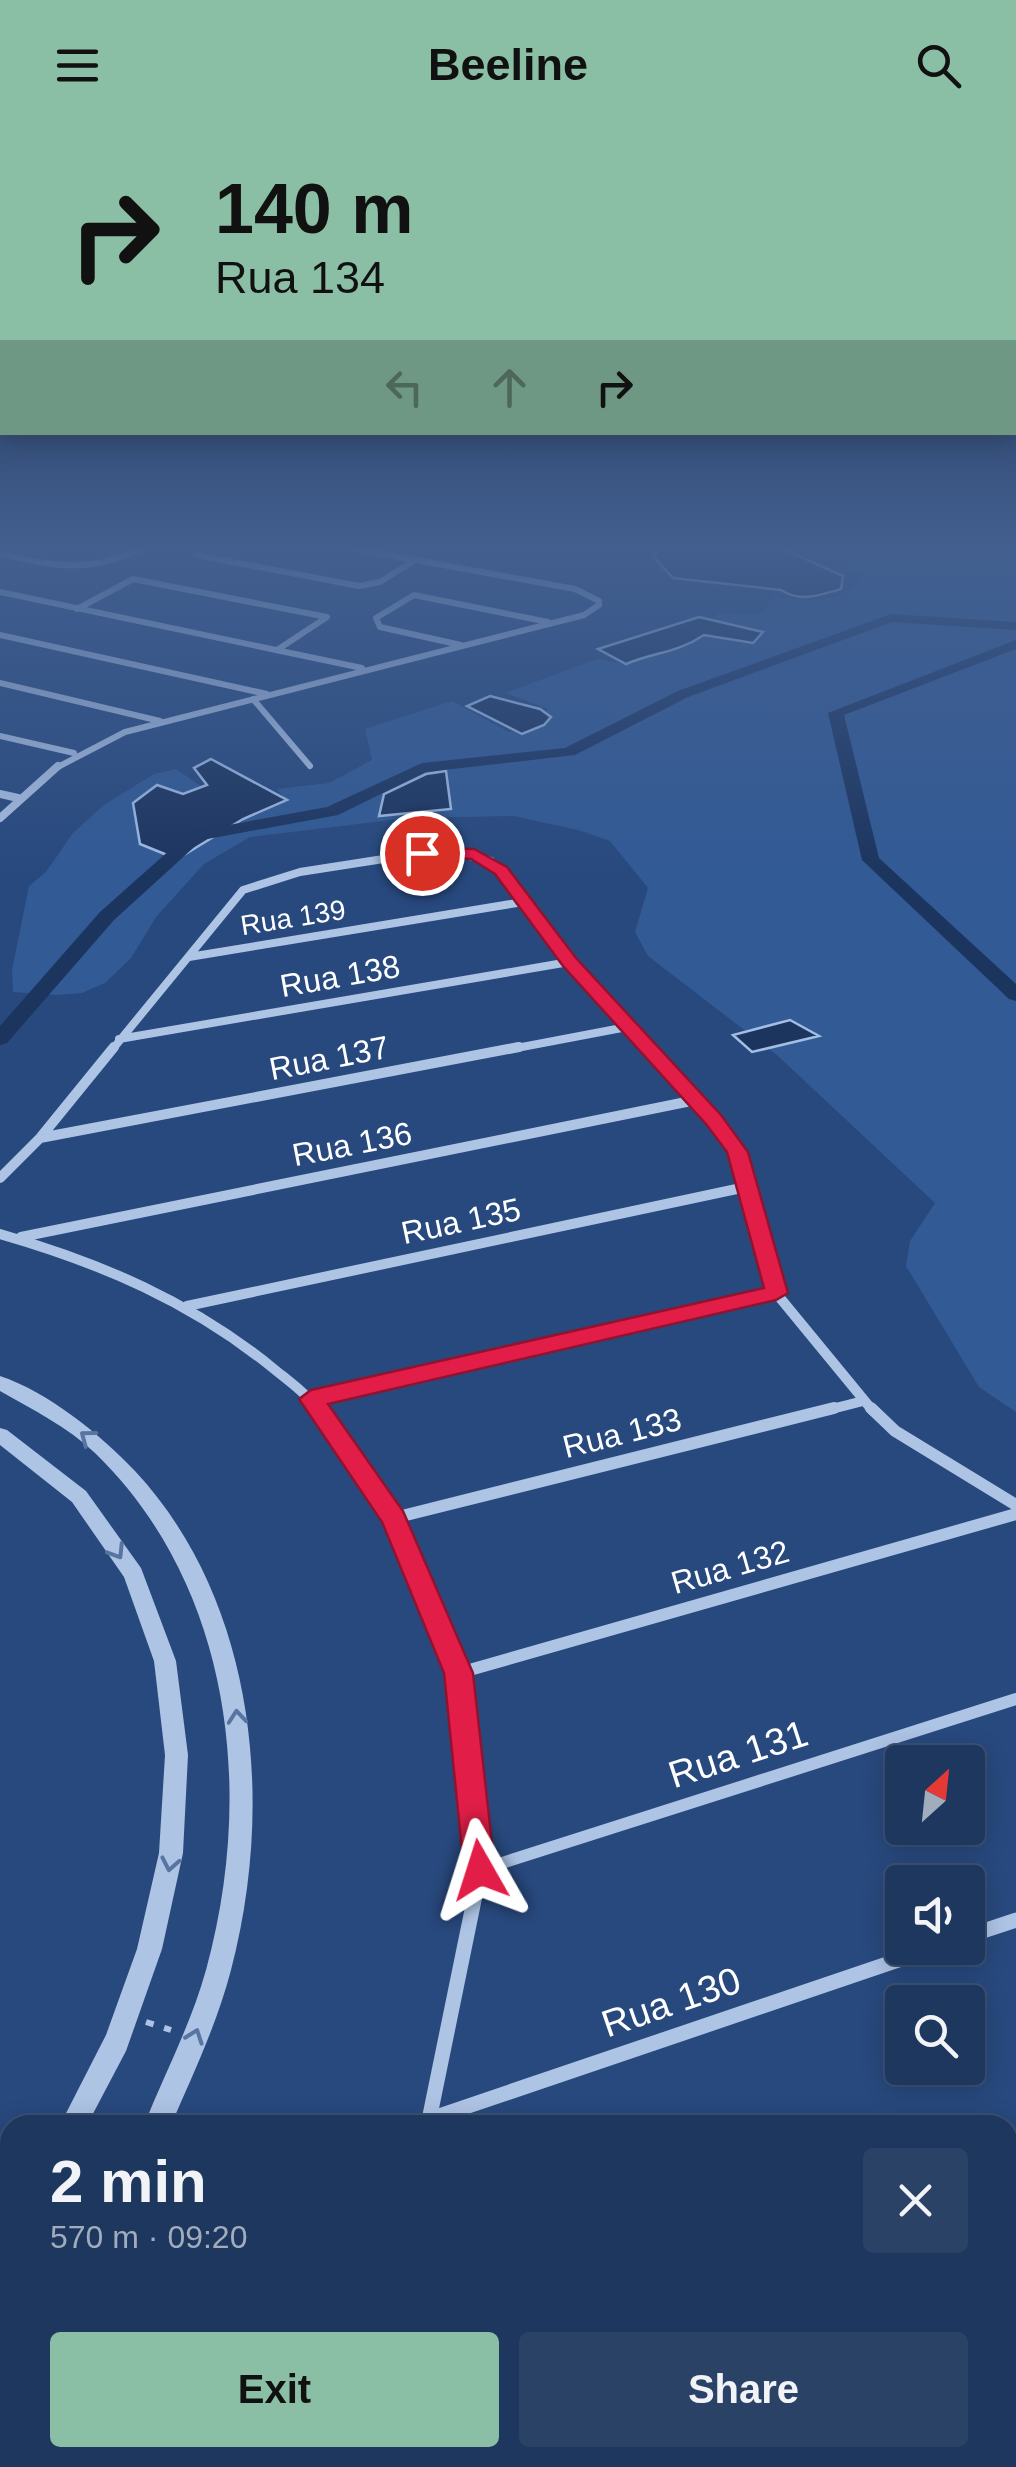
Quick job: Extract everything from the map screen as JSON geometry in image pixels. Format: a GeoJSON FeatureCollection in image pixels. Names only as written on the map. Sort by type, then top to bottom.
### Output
{"type":"FeatureCollection","features":[{"type":"Feature","properties":{"kind":"street"},"geometry":{"type":"LineString","coordinates":[[100,657],[268,694]]}},
{"type":"Feature","properties":{"kind":"street"},"geometry":{"type":"LineString","coordinates":[[309,657],[368,670]]}},
{"type":"Feature","properties":{"kind":"street"},"geometry":{"type":"LineString","coordinates":[[0,818],[18,798],[74,753],[161,721],[421,657]]}},
{"type":"Feature","properties":{"kind":"street"},"geometry":{"type":"LineString","coordinates":[[0,684],[161,721]]}},
{"type":"Feature","properties":{"kind":"street"},"geometry":{"type":"LineString","coordinates":[[253,699],[310,766]]}},
{"type":"Feature","properties":{"kind":"street"},"geometry":{"type":"LineString","coordinates":[[0,736],[74,753]]}},
{"type":"Feature","properties":{"kind":"street"},"geometry":{"type":"LineString","coordinates":[[0,794],[18,798]]}},
{"type":"Feature","properties":{"kind":"street"},"geometry":{"type":"LineString","coordinates":[[0,1178],[40,1138],[243,890],[266,880],[422,853],[474,854],[501,870],[569,962],[696,1100],[737,1152],[776,1293],[863,1401],[911,1442],[1016,1504]]}},
{"type":"Feature","properties":{"kind":"street","name":"Rua 139"},"geometry":{"type":"LineString","coordinates":[[188,957],[523,902]]}},
{"type":"Feature","properties":{"kind":"street","name":"Rua 138"},"geometry":{"type":"LineString","coordinates":[[119,1039],[569,962]]}},
{"type":"Feature","properties":{"kind":"street","name":"Rua 137"},"geometry":{"type":"LineString","coordinates":[[40,1138],[627,1027]]}},
{"type":"Feature","properties":{"kind":"street","name":"Rua 136"},"geometry":{"type":"LineString","coordinates":[[18,1238],[696,1100]]}},
{"type":"Feature","properties":{"kind":"street","name":"Rua 135"},"geometry":{"type":"LineString","coordinates":[[187,1306],[746,1187]]}},
{"type":"Feature","properties":{"kind":"street"},"geometry":{"type":"LineString","coordinates":[[0,1234],[108,1270],[187,1306],[251,1350],[311,1399],[394,1518],[458,1673],[480,1870],[430,2115]]}},
{"type":"Feature","properties":{"kind":"street"},"geometry":{"type":"LineString","coordinates":[[311,1399],[776,1293]]}},
{"type":"Feature","properties":{"kind":"street"},"geometry":{"type":"LineString","coordinates":[[0,1384],[62,1418],[102,1448],[147,1498],[197,1577],[221,1638],[234,1690],[242,1773],[238,1862],[224,1950],[195,2038],[161,2115]]}},
{"type":"Feature","properties":{"kind":"street","name":"Rua 133"},"geometry":{"type":"LineString","coordinates":[[394,1518],[863,1401]]}},
{"type":"Feature","properties":{"kind":"street"},"geometry":{"type":"LineString","coordinates":[[0,1435],[65,1482],[117,1550],[138,1585],[160,1642],[172,1698],[179,1764],[174,1847],[158,1926],[128,2016],[96,2088],[79,2115]]}},
{"type":"Feature","properties":{"kind":"street","name":"Rua 132"},"geometry":{"type":"LineString","coordinates":[[458,1673],[1016,1514]]}},
{"type":"Feature","properties":{"kind":"street","name":"Rua 131"},"geometry":{"type":"LineString","coordinates":[[480,1870],[1016,1699]]}},
{"type":"Feature","properties":{"kind":"street"},"geometry":{"type":"LineString","coordinates":[[985,1930],[1016,1920]]}},
{"type":"Feature","properties":{"kind":"street","name":"Rua 130"},"geometry":{"type":"LineString","coordinates":[[449,2115],[885,1965]]}},
{"type":"Feature","properties":{"kind":"path"},"geometry":{"type":"LineString","coordinates":[[128,2016],[195,2038]]}},
{"type":"Feature","properties":{"kind":"shaded area"},"geometry":{"type":"Polygon","coordinates":[[[613,657],[648,657],[626,664],[613,657]]]}},
{"type":"Feature","properties":{"kind":"shaded area"},"geometry":{"type":"Polygon","coordinates":[[[635,657],[1016,657],[1016,1412],[979,1387],[906,1266],[910,1241],[935,1203],[778,1056],[648,956],[635,932],[648,888],[610,841],[514,816],[408,818],[250,837],[204,864],[156,917],[131,958],[105,983],[82,993],[13,992],[12,970],[29,886],[46,872],[73,833],[104,805],[154,774],[176,769],[226,801],[267,803],[283,797],[277,789],[329,783],[372,760],[365,729],[452,701],[509,732],[534,727],[548,709],[505,693],[597,659],[619,663],[635,657]]]}},
{"type":"Feature","properties":{"kind":"shaded area"},"geometry":{"type":"Polygon","coordinates":[[[490,696],[540,709],[551,717],[544,725],[522,734],[467,706],[490,696]]]}},
{"type":"Feature","properties":{"kind":"shaded area"},"geometry":{"type":"Polygon","coordinates":[[[211,759],[287,800],[243,819],[177,859],[140,844],[133,803],[157,785],[183,794],[207,785],[194,768],[211,759]]]}},
{"type":"Feature","properties":{"kind":"shaded area"},"geometry":{"type":"Polygon","coordinates":[[[446,771],[451,809],[379,816],[384,794],[426,774],[446,771]]]}},
{"type":"Feature","properties":{"kind":"shaded area"},"geometry":{"type":"Polygon","coordinates":[[[790,1020],[819,1036],[752,1052],[733,1035],[790,1020]]]}},
{"type":"Feature","properties":{"kind":"waterway"},"geometry":{"type":"LineString","coordinates":[[0,1039],[107,916],[196,836],[332,811],[422,768],[569,752],[683,694],[784,657]]}},
{"type":"Feature","properties":{"kind":"waterway"},"geometry":{"type":"LineString","coordinates":[[982,657],[836,713],[871,860],[1016,995]]}},
{"type":"Feature","properties":{"kind":"route"},"geometry":{"type":"LineString","coordinates":[[422,853],[474,854],[501,870],[569,962],[714,1120],[737,1152],[776,1293],[311,1399],[394,1518],[458,1673],[480,1870]]}}]}
